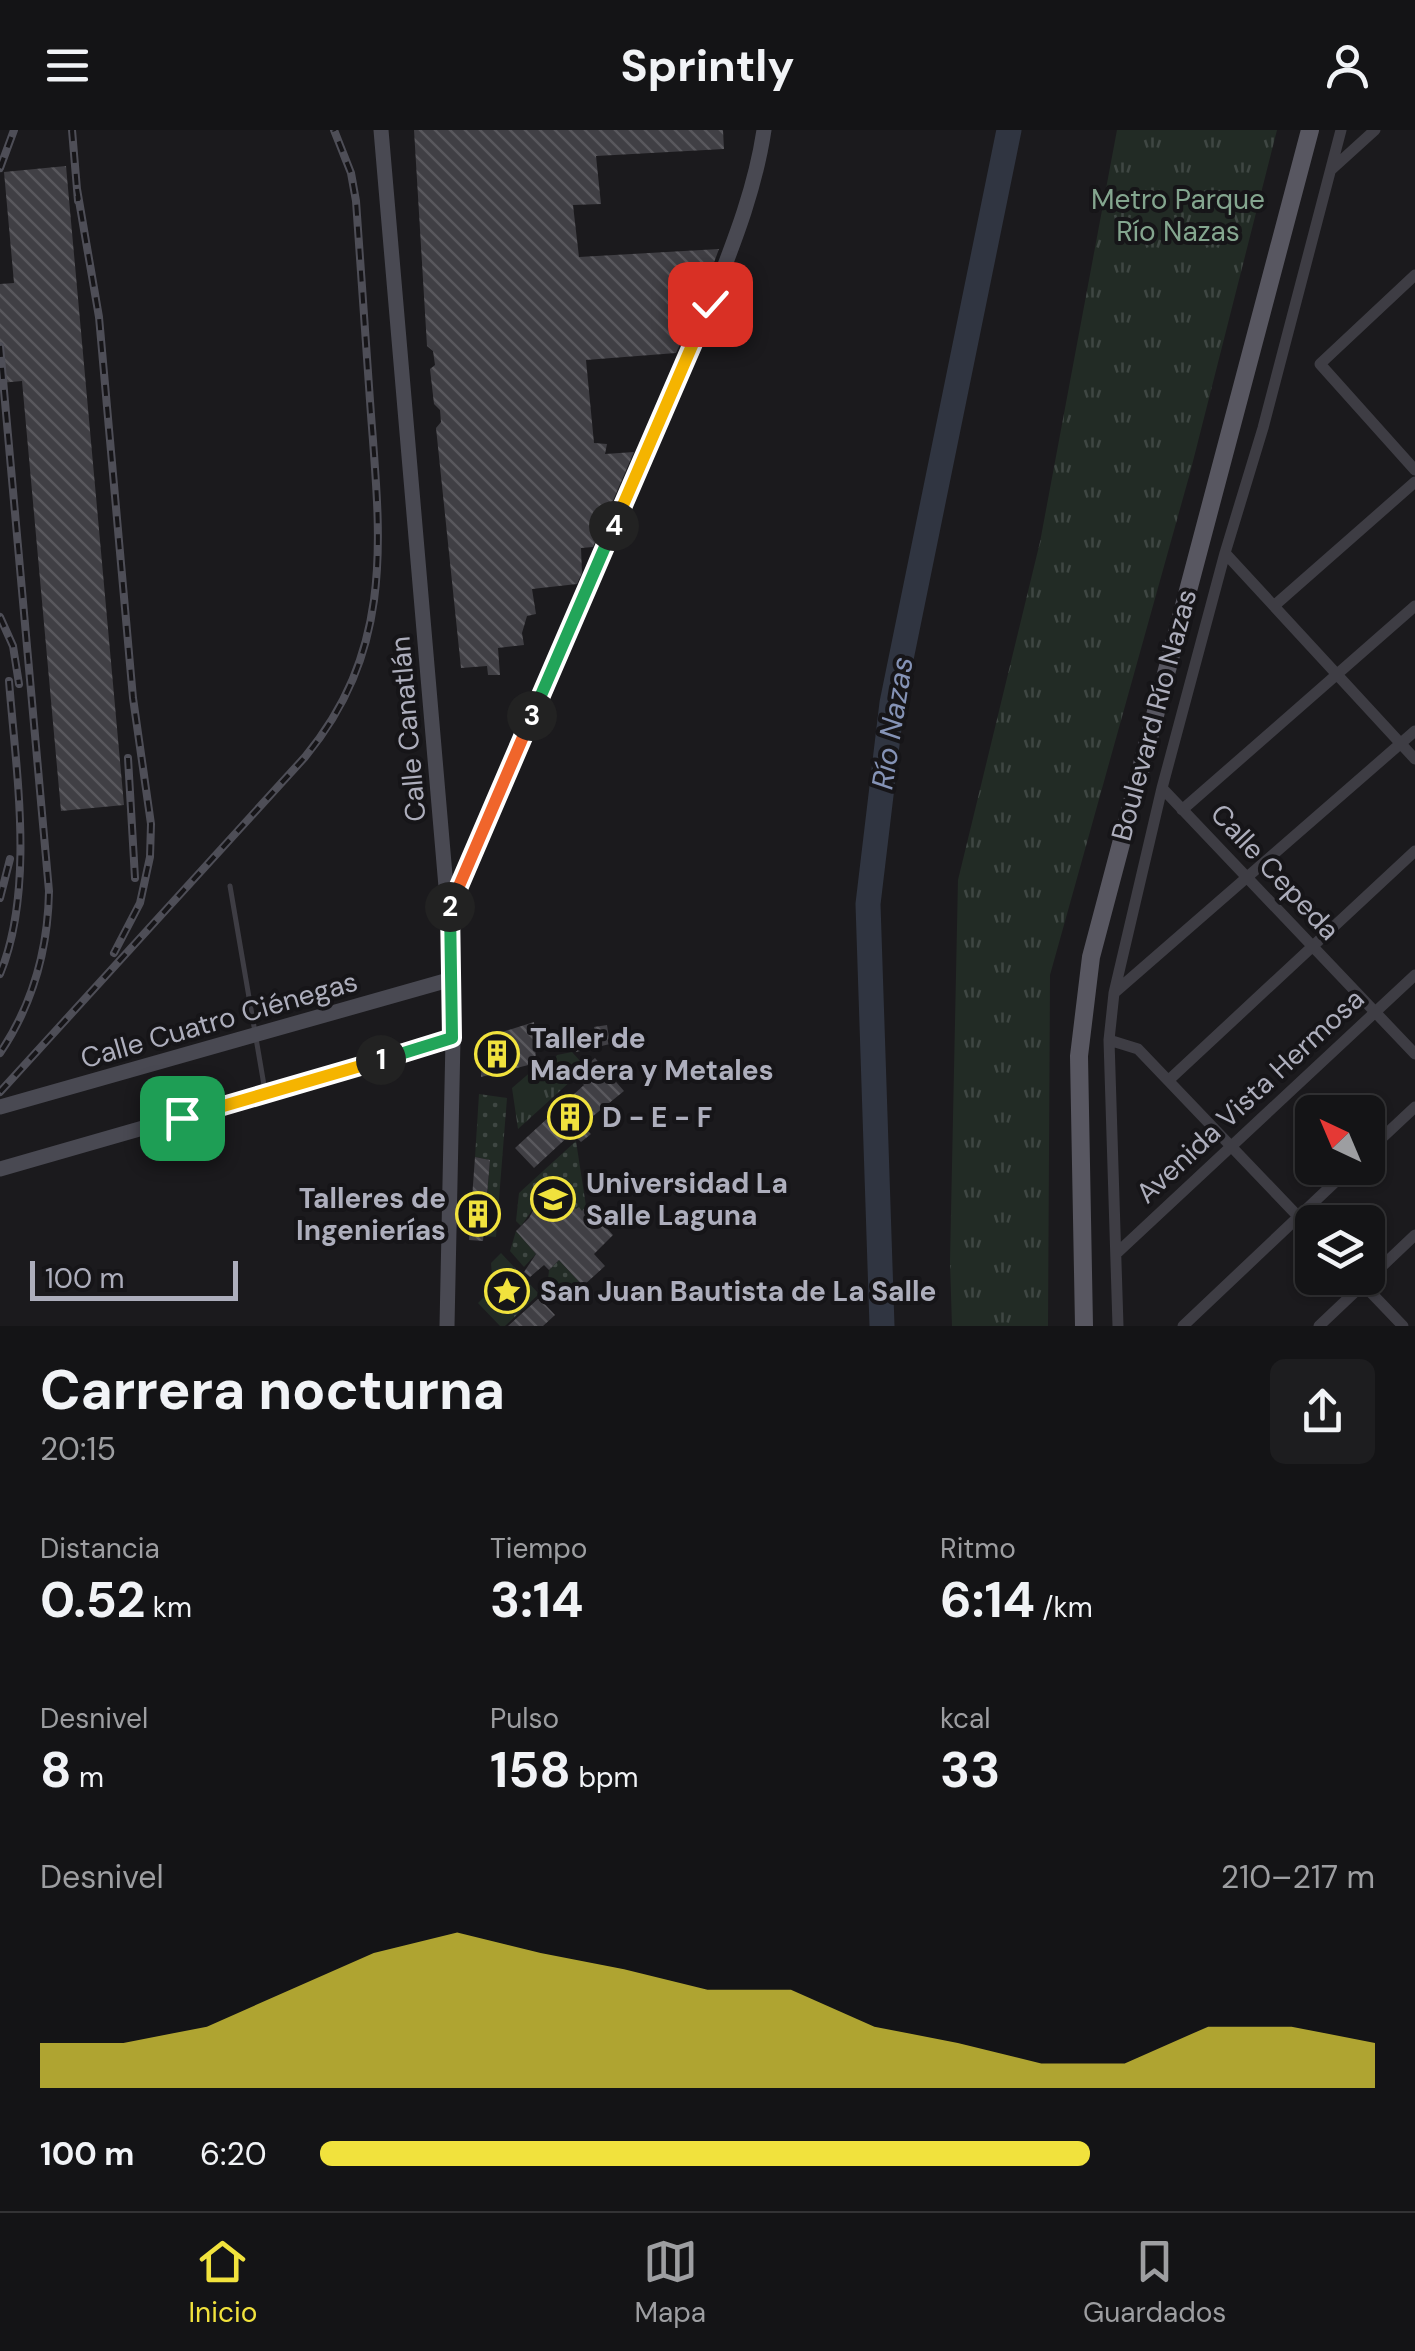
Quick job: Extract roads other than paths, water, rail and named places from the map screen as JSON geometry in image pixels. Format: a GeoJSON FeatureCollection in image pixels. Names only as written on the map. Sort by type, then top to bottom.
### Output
{"type":"FeatureCollection","features":[{"type":"Feature","properties":{"kind":"main road","name":"Boulevard Río Nazas"},"geometry":{"type":"LineString","coordinates":[[1084,1326],[1079,1056],[1091,957],[1310,130]]}},
{"type":"Feature","properties":{"kind":"street","name":"Calle Canatlán"},"geometry":{"type":"LineString","coordinates":[[381,130],[452,979],[446,1326]]}},
{"type":"Feature","properties":{"kind":"street"},"geometry":{"type":"LineString","coordinates":[[448,910],[710,304],[741,223],[764,130]]}},
{"type":"Feature","properties":{"kind":"street","name":"Boulevard Río Nazas"},"geometry":{"type":"LineString","coordinates":[[1118,1326],[1109,1040],[1114,992],[1162,788],[1341,130]]}},
{"type":"Feature","properties":{"kind":"street"},"geometry":{"type":"LineString","coordinates":[[1332,169],[1374,130]]}},
{"type":"Feature","properties":{"kind":"street"},"geometry":{"type":"LineString","coordinates":[[1415,276],[1320,364],[1415,470]]}},
{"type":"Feature","properties":{"kind":"street"},"geometry":{"type":"LineString","coordinates":[[1275,606],[1415,482]]}},
{"type":"Feature","properties":{"kind":"street"},"geometry":{"type":"LineString","coordinates":[[1225,553],[1415,759]]}},
{"type":"Feature","properties":{"kind":"street"},"geometry":{"type":"LineString","coordinates":[[1182,810],[1415,606]]}},
{"type":"Feature","properties":{"kind":"street"},"geometry":{"type":"LineString","coordinates":[[1114,992],[1415,731]]}},
{"type":"Feature","properties":{"kind":"street","name":"Calle Cepeda"},"geometry":{"type":"LineString","coordinates":[[1162,788],[1415,1054]]}},
{"type":"Feature","properties":{"kind":"street"},"geometry":{"type":"LineString","coordinates":[[1170,1079],[1415,851]]}},
{"type":"Feature","properties":{"kind":"street","name":"Avenida Vista Hermosa"},"geometry":{"type":"LineString","coordinates":[[1118,1252],[1415,976]]}},
{"type":"Feature","properties":{"kind":"street","name":"Calle Cuatro Ciénegas"},"geometry":{"type":"LineString","coordinates":[[0,1107],[452,979]]}},
{"type":"Feature","properties":{"kind":"street"},"geometry":{"type":"LineString","coordinates":[[0,1169],[452,1038]]}},
{"type":"Feature","properties":{"kind":"street"},"geometry":{"type":"LineString","coordinates":[[1109,1040],[1138,1048],[1295,1213]]}},
{"type":"Feature","properties":{"kind":"street"},"geometry":{"type":"LineString","coordinates":[[1385,1135],[1415,1106]]}},
{"type":"Feature","properties":{"kind":"street"},"geometry":{"type":"LineString","coordinates":[[1310,1205],[1332,1185]]}},
{"type":"Feature","properties":{"kind":"street"},"geometry":{"type":"LineString","coordinates":[[1183,1326],[1295,1219]]}},
{"type":"Feature","properties":{"kind":"street"},"geometry":{"type":"LineString","coordinates":[[1385,1260],[1415,1235]]}},
{"type":"Feature","properties":{"kind":"street"},"geometry":{"type":"LineString","coordinates":[[1319,1326],[1347,1295]]}},
{"type":"Feature","properties":{"kind":"street"},"geometry":{"type":"LineString","coordinates":[[1374,1295],[1403,1326]]}},
{"type":"Feature","properties":{"kind":"lane"},"geometry":{"type":"LineString","coordinates":[[230,886],[266,1094]]}},
{"type":"Feature","properties":{"kind":"waterway","name":"Río Nazas"},"geometry":{"type":"LineString","coordinates":[[882,1326],[868,904],[892,703],[1009,130]]}},
{"type":"Feature","properties":{"kind":"railway"},"geometry":{"type":"LineString","coordinates":[[0,168],[14,130]]}},
{"type":"Feature","properties":{"kind":"railway"},"geometry":{"type":"LineString","coordinates":[[72,130],[78,201]]}},
{"type":"Feature","properties":{"kind":"railway"},"geometry":{"type":"LineString","coordinates":[[0,1092],[305,757],[334,717],[354,677],[375,594],[377,508],[356,201],[351,173],[334,130]]}},
{"type":"Feature","properties":{"kind":"railway"},"geometry":{"type":"LineString","coordinates":[[77,189],[99,317],[133,698],[151,824],[150,857],[140,903],[114,953]]}},
{"type":"Feature","properties":{"kind":"railway"},"geometry":{"type":"LineString","coordinates":[[0,346],[49,891],[46,934],[30,996],[0,1053]]}},
{"type":"Feature","properties":{"kind":"railway"},"geometry":{"type":"LineString","coordinates":[[0,617],[13,646],[19,684]]}},
{"type":"Feature","properties":{"kind":"railway"},"geometry":{"type":"LineString","coordinates":[[0,974],[11,941],[20,868],[9,681]]}},
{"type":"Feature","properties":{"kind":"railway"},"geometry":{"type":"LineString","coordinates":[[128,758],[135,878]]}},
{"type":"Feature","properties":{"kind":"railway"},"geometry":{"type":"LineString","coordinates":[[0,898],[10,859]]}},
{"type":"Feature","properties":{"kind":"place","name":"Taller de Madera y Metales"},"geometry":{"type":"Point","coordinates":[497,1054]}},
{"type":"Feature","properties":{"kind":"place","name":"D - E - F"},"geometry":{"type":"Point","coordinates":[570,1117]}},
{"type":"Feature","properties":{"kind":"place","name":"Universidad La Salle Laguna"},"geometry":{"type":"Point","coordinates":[553,1199]}},
{"type":"Feature","properties":{"kind":"place","name":"Talleres de Ingenierías"},"geometry":{"type":"Point","coordinates":[478,1214]}},
{"type":"Feature","properties":{"kind":"place","name":"San Juan Bautista de La Salle"},"geometry":{"type":"Point","coordinates":[507,1291]}},
{"type":"Feature","properties":{"kind":"park label","name":"Metro Parque Río Nazas"},"geometry":{"type":"Point","coordinates":[1178,215]}}]}
